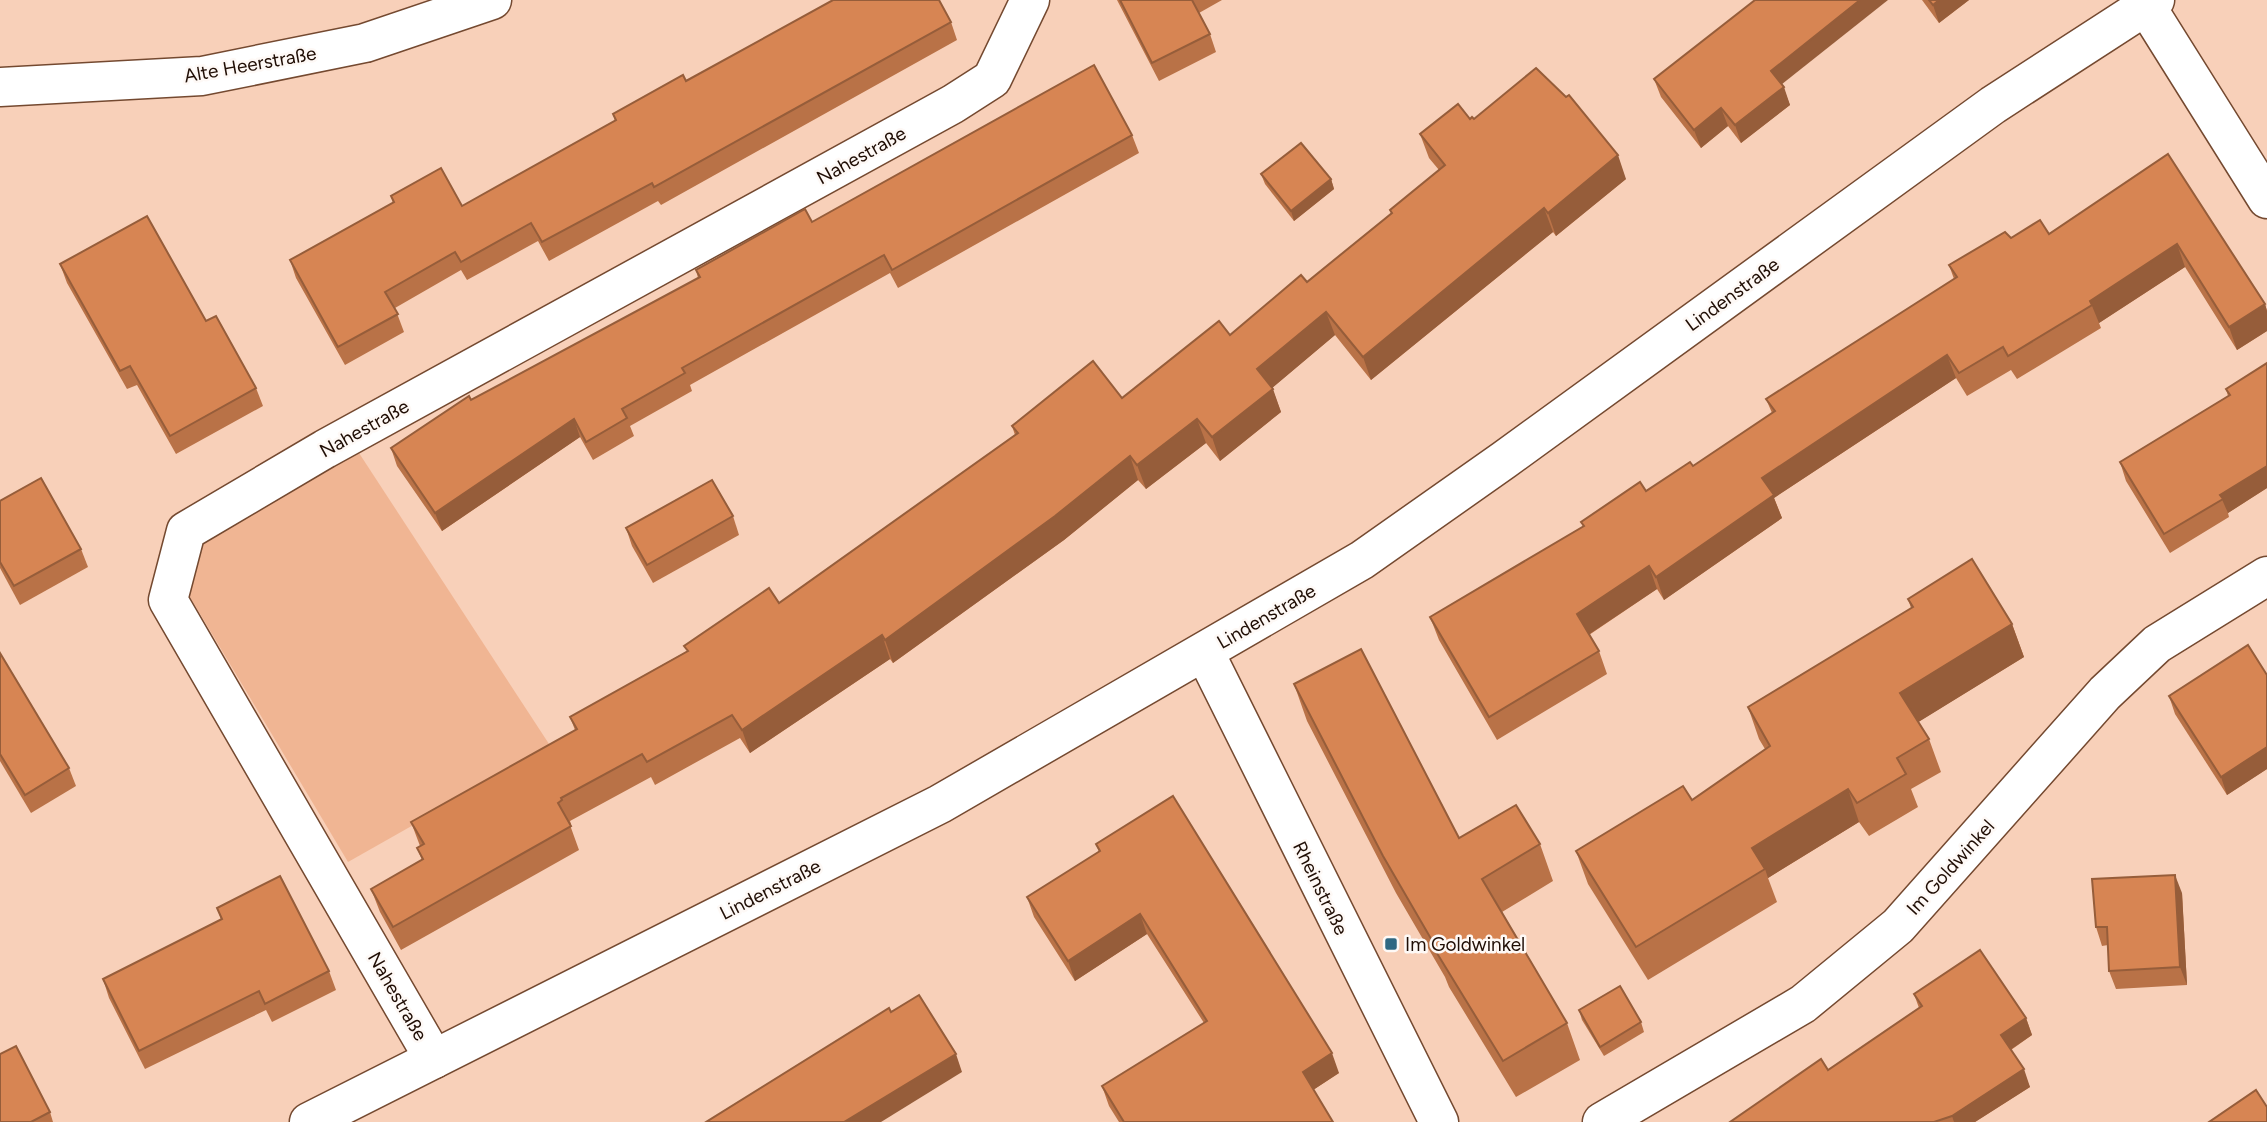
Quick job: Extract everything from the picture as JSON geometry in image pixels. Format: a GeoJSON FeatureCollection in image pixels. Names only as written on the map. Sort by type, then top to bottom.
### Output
{"type":"FeatureCollection","features":[{"type":"Feature","properties":{"kind":"street","name":"Alte Heerstraße"},"geometry":{"type":"LineString","coordinates":[[0,88],[202,76],[365,43],[492,0]]}},
{"type":"Feature","properties":{"kind":"street","name":"Nahestraße"},"geometry":{"type":"LineString","coordinates":[[434,1059],[168,600],[186,531],[325,449],[953,104],[992,79],[1031,0]]}},
{"type":"Feature","properties":{"kind":"street","name":"Lindenstraße"},"geometry":{"type":"LineString","coordinates":[[309,1122],[940,804],[1362,560],[1993,105],[2151,3]]}},
{"type":"Feature","properties":{"kind":"street"},"geometry":{"type":"LineString","coordinates":[[2151,3],[2267,199]]}},
{"type":"Feature","properties":{"kind":"street","name":"Im Goldwinkel"},"geometry":{"type":"LineString","coordinates":[[1602,1122],[1803,1004],[1898,926],[2105,693],[2157,644],[2267,576]]}},
{"type":"Feature","properties":{"kind":"street","name":"Rheinstraße"},"geometry":{"type":"LineString","coordinates":[[1205,653],[1439,1122]]}},
{"type":"Feature","properties":{"kind":"shaded area"},"geometry":{"type":"Polygon","coordinates":[[[359,453],[551,747],[348,862],[187,592],[202,537],[359,453]]]}},
{"type":"Feature","properties":{"kind":"building"},"geometry":{"type":"Polygon","coordinates":[[[833,0],[939,0],[951,22],[654,187],[652,183],[542,242],[531,223],[461,262],[455,252],[385,292],[398,314],[338,347],[290,260],[394,202],[391,196],[441,168],[462,206],[616,120],[613,114],[683,75],[686,81],[833,0]]]}},
{"type":"Feature","properties":{"kind":"building"},"geometry":{"type":"Polygon","coordinates":[[[1120,0],[1192,0],[1210,34],[1152,63],[1120,0]]]}},
{"type":"Feature","properties":{"kind":"building"},"geometry":{"type":"Polygon","coordinates":[[[1755,0],[1860,0],[1771,71],[1784,87],[1735,125],[1721,108],[1694,130],[1654,79],[1755,0]]]}},
{"type":"Feature","properties":{"kind":"building"},"geometry":{"type":"Polygon","coordinates":[[[1094,65],[1132,135],[892,270],[884,255],[682,368],[685,373],[622,409],[627,418],[586,442],[574,419],[435,513],[391,448],[469,396],[471,400],[700,277],[696,270],[805,209],[812,222],[1094,65]]]}},
{"type":"Feature","properties":{"kind":"building"},"geometry":{"type":"Polygon","coordinates":[[[1536,68],[1566,97],[1569,95],[1618,155],[1548,213],[1544,208],[1363,357],[1326,312],[1257,369],[1273,389],[1212,437],[1197,419],[1137,465],[1130,456],[1055,516],[885,640],[882,635],[742,730],[732,715],[647,762],[642,754],[561,798],[558,803],[571,826],[393,927],[371,889],[423,859],[417,848],[424,844],[411,822],[577,729],[570,717],[688,651],[684,646],[769,588],[779,603],[1018,433],[1012,426],[1093,361],[1122,398],[1219,321],[1230,335],[1301,275],[1307,282],[1392,213],[1390,210],[1445,165],[1420,134],[1458,104],[1470,119],[1474,119],[1536,68]]]}},
{"type":"Feature","properties":{"kind":"building"},"geometry":{"type":"Polygon","coordinates":[[[1301,143],[1331,179],[1291,211],[1261,174],[1301,143]]]}},
{"type":"Feature","properties":{"kind":"building"},"geometry":{"type":"Polygon","coordinates":[[[2168,154],[2265,304],[2229,327],[2177,244],[2090,301],[2092,305],[2008,356],[2003,347],[1959,373],[1947,355],[1762,478],[1774,495],[1656,577],[1649,566],[1577,614],[1599,651],[1489,717],[1430,617],[1584,526],[1581,522],[1640,482],[1646,491],[1690,462],[1693,466],[1775,411],[1766,399],[1957,277],[1949,265],[2005,232],[2011,238],[2040,220],[2049,234],[2168,154]]]}},
{"type":"Feature","properties":{"kind":"building"},"geometry":{"type":"Polygon","coordinates":[[[147,216],[206,321],[216,316],[256,388],[170,436],[130,366],[120,371],[60,264],[147,216]]]}},
{"type":"Feature","properties":{"kind":"building"},"geometry":{"type":"Polygon","coordinates":[[[2267,363],[2267,466],[2220,495],[2223,499],[2164,534],[2120,462],[2230,395],[2226,389],[2267,363]]]}},
{"type":"Feature","properties":{"kind":"building"},"geometry":{"type":"Polygon","coordinates":[[[41,478],[81,549],[14,586],[0,562],[0,501],[41,478]]]}},
{"type":"Feature","properties":{"kind":"building"},"geometry":{"type":"Polygon","coordinates":[[[712,480],[733,516],[647,565],[626,528],[712,480]]]}},
{"type":"Feature","properties":{"kind":"building"},"geometry":{"type":"Polygon","coordinates":[[[1972,559],[2012,624],[1900,693],[1929,739],[1897,758],[1906,774],[1857,803],[1848,789],[1752,848],[1765,869],[1636,947],[1576,851],[1683,786],[1692,800],[1770,746],[1748,707],[1913,607],[1908,599],[1972,559]]]}},
{"type":"Feature","properties":{"kind":"building"},"geometry":{"type":"Polygon","coordinates":[[[2248,645],[2267,675],[2267,747],[2221,777],[2169,696],[2248,645]]]}},
{"type":"Feature","properties":{"kind":"building"},"geometry":{"type":"Polygon","coordinates":[[[1361,649],[1459,838],[1516,805],[1540,844],[1482,879],[1567,1023],[1503,1061],[1435,950],[1437,949],[1383,856],[1294,684],[1361,649]]]}},
{"type":"Feature","properties":{"kind":"building"},"geometry":{"type":"Polygon","coordinates":[[[0,653],[69,768],[25,795],[0,754],[0,653]]]}},
{"type":"Feature","properties":{"kind":"building"},"geometry":{"type":"Polygon","coordinates":[[[1173,796],[1332,1053],[1303,1072],[1333,1122],[1124,1122],[1102,1086],[1207,1021],[1140,914],[1068,961],[1027,897],[1100,851],[1096,844],[1173,796]]]}},
{"type":"Feature","properties":{"kind":"building"},"geometry":{"type":"Polygon","coordinates":[[[2175,875],[2180,967],[2109,971],[2107,927],[2096,927],[2092,879],[2175,875]]]}},
{"type":"Feature","properties":{"kind":"building"},"geometry":{"type":"Polygon","coordinates":[[[280,876],[329,971],[265,1004],[259,991],[139,1051],[103,979],[222,919],[217,908],[280,876]]]}},
{"type":"Feature","properties":{"kind":"building"},"geometry":{"type":"Polygon","coordinates":[[[1980,950],[2026,1018],[2001,1035],[2024,1069],[1952,1116],[1934,1122],[1730,1122],[1821,1059],[1828,1070],[1922,1006],[1914,994],[1980,950]]]}},
{"type":"Feature","properties":{"kind":"building"},"geometry":{"type":"Polygon","coordinates":[[[1620,986],[1641,1022],[1600,1047],[1579,1010],[1620,986]]]}},
{"type":"Feature","properties":{"kind":"building"},"geometry":{"type":"Polygon","coordinates":[[[919,995],[956,1054],[844,1122],[706,1122],[889,1008],[891,1012],[919,995]]]}},
{"type":"Feature","properties":{"kind":"building"},"geometry":{"type":"Polygon","coordinates":[[[16,1046],[50,1112],[31,1122],[0,1122],[0,1054],[16,1046]]]}},
{"type":"Feature","properties":{"kind":"building"},"geometry":{"type":"Polygon","coordinates":[[[2256,1090],[2267,1107],[2267,1122],[2209,1122],[2256,1090]]]}},
{"type":"Feature","properties":{"kind":"place","name":"Im Goldwinkel"},"geometry":{"type":"Point","coordinates":[1391,944]}}]}
